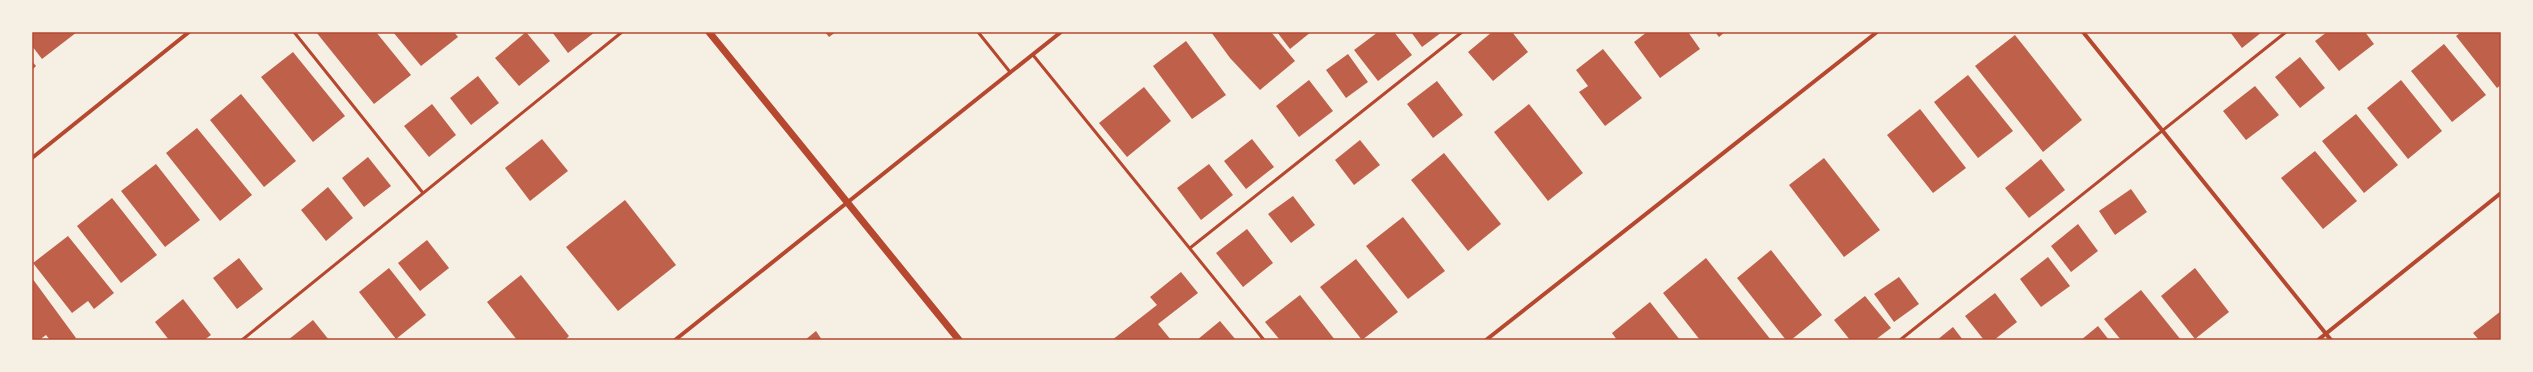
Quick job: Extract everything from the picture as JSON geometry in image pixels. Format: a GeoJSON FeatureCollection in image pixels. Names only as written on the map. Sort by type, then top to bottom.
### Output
{"type":"FeatureCollection","features":[{"type":"Feature","properties":{"kind":"street"},"geometry":{"type":"LineString","coordinates":[[32,158],[189,32]]}},
{"type":"Feature","properties":{"kind":"street"},"geometry":{"type":"LineString","coordinates":[[709,32],[848,202],[958,340]]}},
{"type":"Feature","properties":{"kind":"street"},"geometry":{"type":"LineString","coordinates":[[675,340],[1062,32]]}},
{"type":"Feature","properties":{"kind":"street"},"geometry":{"type":"LineString","coordinates":[[1486,340],[1877,32]]}},
{"type":"Feature","properties":{"kind":"street"},"geometry":{"type":"LineString","coordinates":[[2083,32],[2332,340]]}},
{"type":"Feature","properties":{"kind":"street"},"geometry":{"type":"LineString","coordinates":[[2318,340],[2501,193]]}},
{"type":"Feature","properties":{"kind":"lane"},"geometry":{"type":"LineString","coordinates":[[294,32],[423,193]]}},
{"type":"Feature","properties":{"kind":"lane"},"geometry":{"type":"LineString","coordinates":[[242,340],[622,32]]}},
{"type":"Feature","properties":{"kind":"lane"},"geometry":{"type":"LineString","coordinates":[[978,32],[1010,72]]}},
{"type":"Feature","properties":{"kind":"lane"},"geometry":{"type":"LineString","coordinates":[[1190,248],[1462,32]]}},
{"type":"Feature","properties":{"kind":"lane"},"geometry":{"type":"LineString","coordinates":[[1900,340],[2286,32]]}},
{"type":"Feature","properties":{"kind":"lane"},"geometry":{"type":"LineString","coordinates":[[1033,55],[1264,340]]}},
{"type":"Feature","properties":{"kind":"building"},"geometry":{"type":"Polygon","coordinates":[[[32,32],[77,32],[42,59],[32,46],[32,32]]]}},
{"type":"Feature","properties":{"kind":"building"},"geometry":{"type":"Polygon","coordinates":[[[316,32],[376,32],[411,75],[374,104],[316,32]]]}},
{"type":"Feature","properties":{"kind":"building"},"geometry":{"type":"Polygon","coordinates":[[[393,32],[454,32],[458,37],[421,66],[393,32]]]}},
{"type":"Feature","properties":{"kind":"building"},"geometry":{"type":"Polygon","coordinates":[[[526,32],[550,61],[519,86],[495,58],[526,32]]]}},
{"type":"Feature","properties":{"kind":"building"},"geometry":{"type":"Polygon","coordinates":[[[552,32],[595,32],[568,53],[552,32]]]}},
{"type":"Feature","properties":{"kind":"building"},"geometry":{"type":"Polygon","coordinates":[[[825,32],[836,32],[829,37],[825,32]]]}},
{"type":"Feature","properties":{"kind":"building"},"geometry":{"type":"Polygon","coordinates":[[[1211,32],[1271,32],[1295,61],[1260,90],[1230,58],[1211,32]]]}},
{"type":"Feature","properties":{"kind":"building"},"geometry":{"type":"Polygon","coordinates":[[[1277,32],[1311,32],[1290,49],[1277,32]]]}},
{"type":"Feature","properties":{"kind":"building"},"geometry":{"type":"Polygon","coordinates":[[[1378,32],[1394,32],[1412,55],[1378,81],[1354,50],[1378,32]]]}},
{"type":"Feature","properties":{"kind":"building"},"geometry":{"type":"Polygon","coordinates":[[[1411,32],[1442,32],[1422,47],[1411,32]]]}},
{"type":"Feature","properties":{"kind":"building"},"geometry":{"type":"Polygon","coordinates":[[[1492,32],[1512,32],[1528,52],[1493,81],[1468,52],[1492,32]]]}},
{"type":"Feature","properties":{"kind":"building"},"geometry":{"type":"Polygon","coordinates":[[[1647,32],[1688,32],[1700,49],[1660,78],[1634,42],[1647,32]]]}},
{"type":"Feature","properties":{"kind":"building"},"geometry":{"type":"Polygon","coordinates":[[[1715,32],[1725,32],[1719,37],[1715,32]]]}},
{"type":"Feature","properties":{"kind":"building"},"geometry":{"type":"Polygon","coordinates":[[[2230,32],[2262,32],[2242,48],[2230,32]]]}},
{"type":"Feature","properties":{"kind":"building"},"geometry":{"type":"Polygon","coordinates":[[[2327,32],[2365,32],[2374,44],[2339,71],[2315,41],[2327,32]]]}},
{"type":"Feature","properties":{"kind":"building"},"geometry":{"type":"Polygon","coordinates":[[[2461,32],[2501,32],[2501,85],[2497,88],[2456,36],[2461,32]]]}},
{"type":"Feature","properties":{"kind":"building"},"geometry":{"type":"Polygon","coordinates":[[[2015,35],[2082,120],[2043,152],[1975,66],[2015,35]]]}},
{"type":"Feature","properties":{"kind":"building"},"geometry":{"type":"Polygon","coordinates":[[[1186,41],[1226,95],[1192,119],[1153,66],[1186,41]]]}},
{"type":"Feature","properties":{"kind":"building"},"geometry":{"type":"Polygon","coordinates":[[[2444,44],[2486,95],[2452,122],[2411,71],[2444,44]]]}},
{"type":"Feature","properties":{"kind":"building"},"geometry":{"type":"Polygon","coordinates":[[[1603,49],[1642,98],[1605,126],[1579,92],[1588,86],[1576,70],[1603,49]]]}},
{"type":"Feature","properties":{"kind":"building"},"geometry":{"type":"Polygon","coordinates":[[[293,52],[345,116],[313,142],[261,77],[293,52]]]}},
{"type":"Feature","properties":{"kind":"building"},"geometry":{"type":"Polygon","coordinates":[[[1348,54],[1368,82],[1346,98],[1326,70],[1348,54]]]}},
{"type":"Feature","properties":{"kind":"building"},"geometry":{"type":"Polygon","coordinates":[[[2300,57],[2325,88],[2300,108],[2275,77],[2300,57]]]}},
{"type":"Feature","properties":{"kind":"building"},"geometry":{"type":"Polygon","coordinates":[[[32,61],[36,66],[32,70],[32,61]]]}},
{"type":"Feature","properties":{"kind":"building"},"geometry":{"type":"Polygon","coordinates":[[[1968,75],[2013,131],[1978,158],[1934,102],[1968,75]]]}},
{"type":"Feature","properties":{"kind":"building"},"geometry":{"type":"Polygon","coordinates":[[[478,76],[499,103],[471,125],[450,98],[478,76]]]}},
{"type":"Feature","properties":{"kind":"building"},"geometry":{"type":"Polygon","coordinates":[[[1309,80],[1333,111],[1299,137],[1276,106],[1309,80]]]}},
{"type":"Feature","properties":{"kind":"building"},"geometry":{"type":"Polygon","coordinates":[[[2401,80],[2442,131],[2408,159],[2367,108],[2401,80]]]}},
{"type":"Feature","properties":{"kind":"building"},"geometry":{"type":"Polygon","coordinates":[[[1437,81],[1463,115],[1433,138],[1407,104],[1437,81]]]}},
{"type":"Feature","properties":{"kind":"building"},"geometry":{"type":"Polygon","coordinates":[[[2255,86],[2279,115],[2246,140],[2223,111],[2255,86]]]}},
{"type":"Feature","properties":{"kind":"building"},"geometry":{"type":"Polygon","coordinates":[[[1144,87],[1171,121],[1127,157],[1099,123],[1144,87]]]}},
{"type":"Feature","properties":{"kind":"building"},"geometry":{"type":"Polygon","coordinates":[[[241,94],[296,161],[264,187],[210,120],[241,94]]]}},
{"type":"Feature","properties":{"kind":"building"},"geometry":{"type":"Polygon","coordinates":[[[432,104],[456,135],[429,157],[404,126],[432,104]]]}},
{"type":"Feature","properties":{"kind":"building"},"geometry":{"type":"Polygon","coordinates":[[[1529,104],[1583,173],[1548,201],[1494,132],[1529,104]]]}},
{"type":"Feature","properties":{"kind":"building"},"geometry":{"type":"Polygon","coordinates":[[[1920,109],[1966,168],[1933,193],[1887,135],[1920,109]]]}},
{"type":"Feature","properties":{"kind":"building"},"geometry":{"type":"Polygon","coordinates":[[[2356,114],[2398,165],[2364,193],[2322,141],[2356,114]]]}},
{"type":"Feature","properties":{"kind":"building"},"geometry":{"type":"Polygon","coordinates":[[[197,128],[252,195],[220,221],[166,153],[197,128]]]}},
{"type":"Feature","properties":{"kind":"building"},"geometry":{"type":"Polygon","coordinates":[[[542,139],[568,171],[530,201],[505,168],[542,139]]]}},
{"type":"Feature","properties":{"kind":"building"},"geometry":{"type":"Polygon","coordinates":[[[1252,139],[1274,167],[1246,189],[1224,161],[1252,139]]]}},
{"type":"Feature","properties":{"kind":"building"},"geometry":{"type":"Polygon","coordinates":[[[1360,140],[1380,165],[1354,185],[1335,160],[1360,140]]]}},
{"type":"Feature","properties":{"kind":"building"},"geometry":{"type":"Polygon","coordinates":[[[2315,151],[2357,201],[2323,229],[2281,178],[2315,151]]]}},
{"type":"Feature","properties":{"kind":"building"},"geometry":{"type":"Polygon","coordinates":[[[1444,153],[1501,224],[1468,251],[1411,180],[1444,153]]]}},
{"type":"Feature","properties":{"kind":"building"},"geometry":{"type":"Polygon","coordinates":[[[368,157],[391,186],[364,207],[342,178],[368,157]]]}},
{"type":"Feature","properties":{"kind":"building"},"geometry":{"type":"Polygon","coordinates":[[[1824,158],[1880,230],[1844,257],[1789,185],[1824,158]]]}},
{"type":"Feature","properties":{"kind":"building"},"geometry":{"type":"Polygon","coordinates":[[[2041,159],[2065,190],[2029,218],[2005,188],[2041,159]]]}},
{"type":"Feature","properties":{"kind":"building"},"geometry":{"type":"Polygon","coordinates":[[[156,164],[200,220],[165,247],[121,191],[156,164]]]}},
{"type":"Feature","properties":{"kind":"building"},"geometry":{"type":"Polygon","coordinates":[[[1209,164],[1233,195],[1201,220],[1177,188],[1209,164]]]}},
{"type":"Feature","properties":{"kind":"building"},"geometry":{"type":"Polygon","coordinates":[[[328,187],[353,218],[326,241],[301,210],[328,187]]]}},
{"type":"Feature","properties":{"kind":"building"},"geometry":{"type":"Polygon","coordinates":[[[2131,189],[2147,212],[2115,235],[2099,211],[2131,189]]]}},
{"type":"Feature","properties":{"kind":"building"},"geometry":{"type":"Polygon","coordinates":[[[1293,196],[1315,225],[1291,243],[1268,214],[1293,196]]]}},
{"type":"Feature","properties":{"kind":"building"},"geometry":{"type":"Polygon","coordinates":[[[112,198],[157,255],[121,283],[77,226],[112,198]]]}},
{"type":"Feature","properties":{"kind":"building"},"geometry":{"type":"Polygon","coordinates":[[[625,200],[676,265],[618,311],[566,247],[625,200]]]}},
{"type":"Feature","properties":{"kind":"building"},"geometry":{"type":"Polygon","coordinates":[[[1403,217],[1445,271],[1408,299],[1366,246],[1403,217]]]}},
{"type":"Feature","properties":{"kind":"building"},"geometry":{"type":"Polygon","coordinates":[[[2078,224],[2098,251],[2071,272],[2051,246],[2078,224]]]}},
{"type":"Feature","properties":{"kind":"building"},"geometry":{"type":"Polygon","coordinates":[[[1247,229],[1273,263],[1243,287],[1216,253],[1247,229]]]}},
{"type":"Feature","properties":{"kind":"building"},"geometry":{"type":"Polygon","coordinates":[[[68,236],[114,293],[94,309],[88,301],[72,313],[33,263],[68,236]]]}},
{"type":"Feature","properties":{"kind":"building"},"geometry":{"type":"Polygon","coordinates":[[[427,240],[449,268],[420,291],[398,263],[427,240]]]}},
{"type":"Feature","properties":{"kind":"building"},"geometry":{"type":"Polygon","coordinates":[[[1771,250],[1822,315],[1791,340],[1786,340],[1737,278],[1771,250]]]}},
{"type":"Feature","properties":{"kind":"building"},"geometry":{"type":"Polygon","coordinates":[[[2048,257],[2070,286],[2041,307],[2020,279],[2048,257]]]}},
{"type":"Feature","properties":{"kind":"building"},"geometry":{"type":"Polygon","coordinates":[[[239,258],[263,289],[237,309],[213,278],[239,258]]]}},
{"type":"Feature","properties":{"kind":"building"},"geometry":{"type":"Polygon","coordinates":[[[1706,258],[1771,340],[1700,340],[1663,293],[1706,258]]]}},
{"type":"Feature","properties":{"kind":"building"},"geometry":{"type":"Polygon","coordinates":[[[1356,259],[1398,312],[1362,340],[1320,287],[1356,259]]]}},
{"type":"Feature","properties":{"kind":"building"},"geometry":{"type":"Polygon","coordinates":[[[389,268],[426,315],[396,339],[359,292],[389,268]]]}},
{"type":"Feature","properties":{"kind":"building"},"geometry":{"type":"Polygon","coordinates":[[[2195,268],[2229,312],[2195,339],[2161,296],[2195,268]]]}},
{"type":"Feature","properties":{"kind":"building"},"geometry":{"type":"Polygon","coordinates":[[[1181,272],[1198,293],[1158,324],[1171,340],[1112,340],[1157,305],[1150,297],[1181,272]]]}},
{"type":"Feature","properties":{"kind":"building"},"geometry":{"type":"Polygon","coordinates":[[[521,275],[569,336],[565,340],[517,340],[487,302],[521,275]]]}},
{"type":"Feature","properties":{"kind":"building"},"geometry":{"type":"Polygon","coordinates":[[[1899,277],[1919,304],[1894,322],[1874,294],[1899,277]]]}},
{"type":"Feature","properties":{"kind":"building"},"geometry":{"type":"Polygon","coordinates":[[[32,278],[76,338],[73,340],[50,340],[46,335],[39,340],[32,340],[32,278]]]}},
{"type":"Feature","properties":{"kind":"building"},"geometry":{"type":"Polygon","coordinates":[[[2141,290],[2181,340],[2121,340],[2104,319],[2141,290]]]}},
{"type":"Feature","properties":{"kind":"building"},"geometry":{"type":"Polygon","coordinates":[[[1995,293],[2017,322],[1994,340],[1984,340],[1965,316],[1995,293]]]}},
{"type":"Feature","properties":{"kind":"building"},"geometry":{"type":"Polygon","coordinates":[[[1300,295],[1335,340],[1280,340],[1265,322],[1300,295]]]}},
{"type":"Feature","properties":{"kind":"building"},"geometry":{"type":"Polygon","coordinates":[[[1865,296],[1891,328],[1875,340],[1850,340],[1834,320],[1865,296]]]}},
{"type":"Feature","properties":{"kind":"building"},"geometry":{"type":"Polygon","coordinates":[[[183,299],[211,335],[204,340],[169,340],[155,322],[183,299]]]}},
{"type":"Feature","properties":{"kind":"building"},"geometry":{"type":"Polygon","coordinates":[[[1650,302],[1680,340],[1617,340],[1612,333],[1650,302]]]}},
{"type":"Feature","properties":{"kind":"building"},"geometry":{"type":"Polygon","coordinates":[[[2501,311],[2501,340],[2479,340],[2473,333],[2501,311]]]}},
{"type":"Feature","properties":{"kind":"building"},"geometry":{"type":"Polygon","coordinates":[[[313,320],[329,340],[288,340],[313,320]]]}},
{"type":"Feature","properties":{"kind":"building"},"geometry":{"type":"Polygon","coordinates":[[[1220,321],[1236,340],[1197,340],[1220,321]]]}},
{"type":"Feature","properties":{"kind":"building"},"geometry":{"type":"Polygon","coordinates":[[[2098,326],[2109,340],[2081,340],[2098,326]]]}},
{"type":"Feature","properties":{"kind":"building"},"geometry":{"type":"Polygon","coordinates":[[[1953,327],[1963,340],[1937,340],[1953,327]]]}},
{"type":"Feature","properties":{"kind":"building"},"geometry":{"type":"Polygon","coordinates":[[[816,331],[822,340],[805,340],[816,331]]]}}]}
